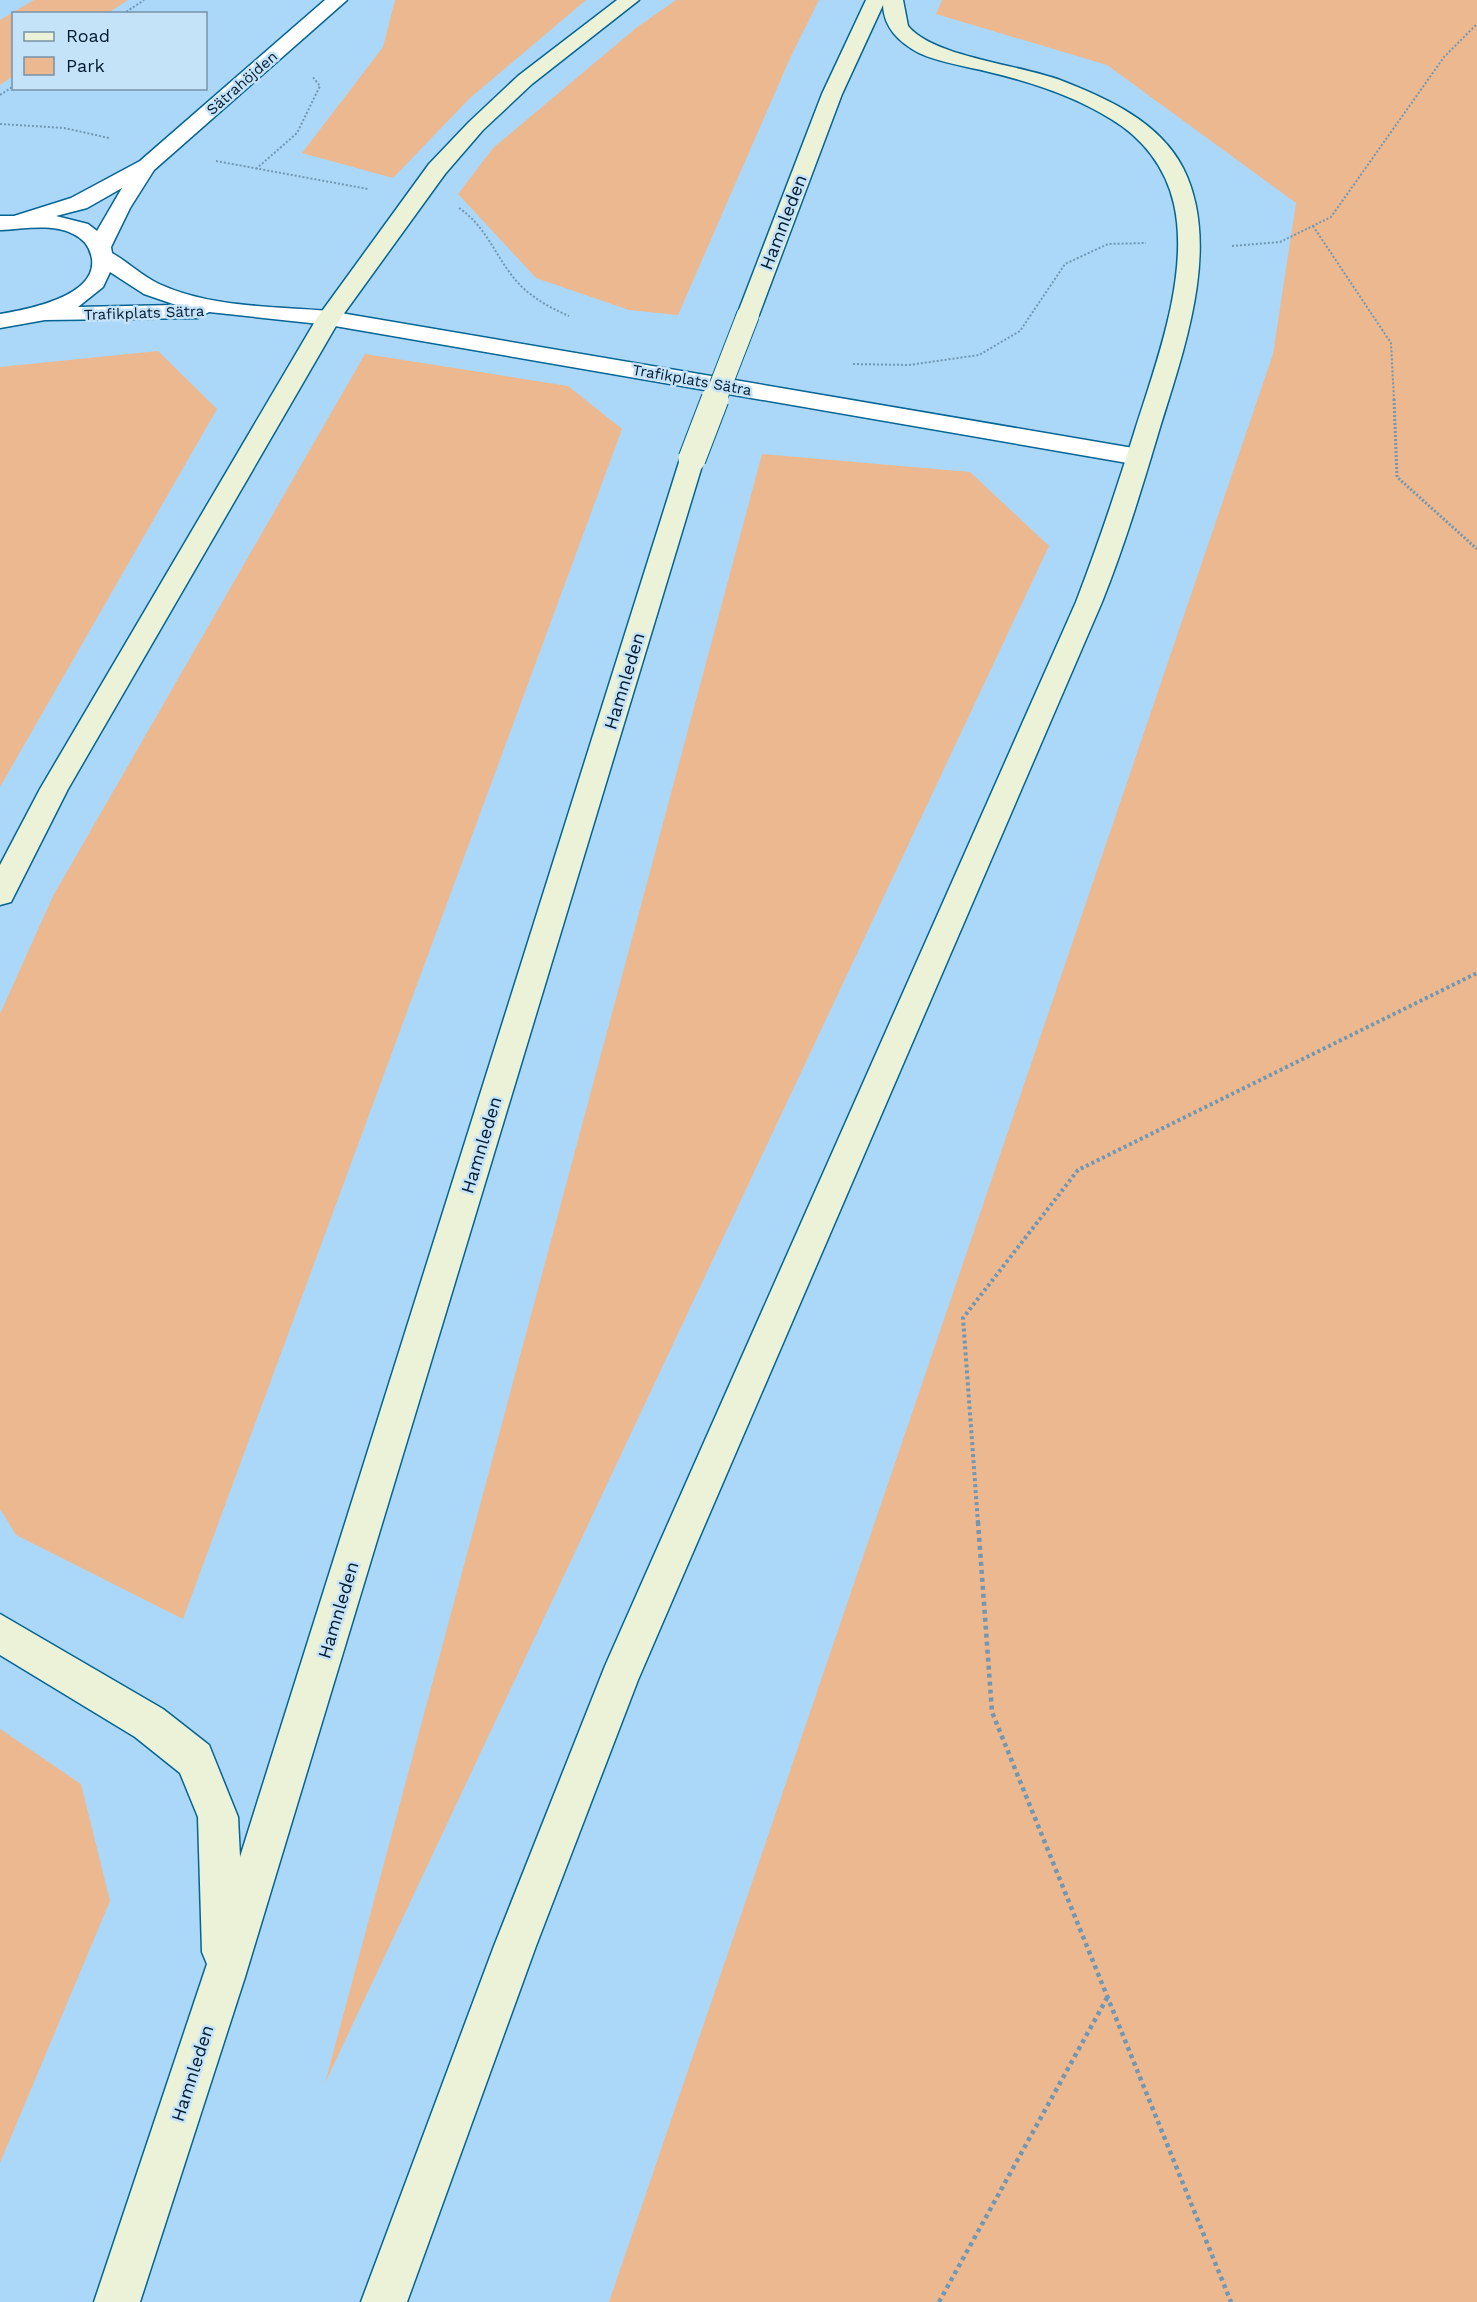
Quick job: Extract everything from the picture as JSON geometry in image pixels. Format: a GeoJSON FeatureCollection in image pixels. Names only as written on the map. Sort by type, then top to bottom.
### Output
{"type":"FeatureCollection","features":[{"type":"Feature","properties":{"kind":"main road"},"geometry":{"type":"LineString","coordinates":[[0,894],[54,789],[158,607],[329,318],[437,169],[476,126],[525,80],[629,0]]}},
{"type":"Feature","properties":{"kind":"main road","name":"Hamnleden"},"geometry":{"type":"LineString","coordinates":[[117,2302],[224,1977],[692,459],[832,94],[876,0]]}},
{"type":"Feature","properties":{"kind":"main road"},"geometry":{"type":"LineString","coordinates":[[384,2302],[525,1918],[655,1593],[776,1323],[1104,564],[1164,379],[1185,274],[1187,230],[1184,201],[1175,177],[1146,136],[1123,116],[1098,101],[1065,89],[935,53],[915,44],[897,26],[892,14],[893,0]]}},
{"type":"Feature","properties":{"kind":"main road"},"geometry":{"type":"LineString","coordinates":[[0,1633],[149,1723],[195,1760],[218,1817],[224,1977]]}},
{"type":"Feature","properties":{"kind":"street","name":"Sätrahöjden"},"geometry":{"type":"LineString","coordinates":[[23,219],[79,203],[147,165],[337,0]]}},
{"type":"Feature","properties":{"kind":"street","name":"Sätrahöjden"},"geometry":{"type":"LineString","coordinates":[[44,315],[70,304],[90,290],[102,274],[104,251],[119,208],[147,165]]}},
{"type":"Feature","properties":{"kind":"street","name":"Trafikplats Sätra"},"geometry":{"type":"LineString","coordinates":[[23,219],[72,225],[89,233],[104,251],[152,289],[182,299],[244,309],[329,318],[1139,457]]}},
{"type":"Feature","properties":{"kind":"street"},"geometry":{"type":"LineString","coordinates":[[0,223],[23,219]]}},
{"type":"Feature","properties":{"kind":"street","name":"Trafikplats Sätra"},"geometry":{"type":"LineString","coordinates":[[44,315],[143,314],[244,309]]}},
{"type":"Feature","properties":{"kind":"street"},"geometry":{"type":"LineString","coordinates":[[5,323],[44,315]]}},
{"type":"Feature","properties":{"kind":"path"},"geometry":{"type":"LineString","coordinates":[[126,12],[144,0]]}},
{"type":"Feature","properties":{"kind":"path"},"geometry":{"type":"LineString","coordinates":[[1224,246],[1245,248],[1280,242],[1331,217],[1444,57],[1477,24]]}},
{"type":"Feature","properties":{"kind":"path"},"geometry":{"type":"LineString","coordinates":[[256,169],[297,133],[320,86],[309,72]]}},
{"type":"Feature","properties":{"kind":"path"},"geometry":{"type":"LineString","coordinates":[[0,124],[64,128],[110,138]]}},
{"type":"Feature","properties":{"kind":"path"},"geometry":{"type":"LineString","coordinates":[[212,159],[375,190]]}},
{"type":"Feature","properties":{"kind":"path"},"geometry":{"type":"LineString","coordinates":[[1313,226],[1391,343],[1397,477],[1477,549]]}},
{"type":"Feature","properties":{"kind":"path"},"geometry":{"type":"LineString","coordinates":[[1231,2302],[992,1712],[963,1318],[1078,1170],[1477,973]]}},
{"type":"Feature","properties":{"kind":"path"},"geometry":{"type":"LineString","coordinates":[[939,2302],[1107,1997]]}},
{"type":"Feature","properties":{"kind":"green space"},"geometry":{"type":"Polygon","coordinates":[[[34,0],[128,0],[110,12],[14,12],[34,0]]]}},
{"type":"Feature","properties":{"kind":"green space"},"geometry":{"type":"Polygon","coordinates":[[[395,0],[586,0],[470,98],[393,178],[302,153],[383,47],[395,0]]]}},
{"type":"Feature","properties":{"kind":"green space"},"geometry":{"type":"Polygon","coordinates":[[[676,0],[819,0],[791,56],[678,315],[629,310],[536,278],[458,194],[493,148],[636,28],[676,0]]]}},
{"type":"Feature","properties":{"kind":"green space"},"geometry":{"type":"Polygon","coordinates":[[[942,0],[1477,0],[1477,2302],[609,2302],[1273,354],[1296,203],[1107,65],[936,14],[942,0]]]}},
{"type":"Feature","properties":{"kind":"green space"},"geometry":{"type":"Polygon","coordinates":[[[12,13],[12,77],[0,85],[0,20],[12,13]]]}},
{"type":"Feature","properties":{"kind":"green space"},"geometry":{"type":"Polygon","coordinates":[[[158,351],[217,409],[0,787],[0,367],[158,351]]]}},
{"type":"Feature","properties":{"kind":"green space"},"geometry":{"type":"Polygon","coordinates":[[[365,354],[568,386],[622,429],[183,1619],[16,1535],[0,1509],[0,1014],[53,896],[365,354]]]}},
{"type":"Feature","properties":{"kind":"green space"},"geometry":{"type":"Polygon","coordinates":[[[762,454],[970,472],[1049,546],[325,2083],[762,454]]]}},
{"type":"Feature","properties":{"kind":"green space"},"geometry":{"type":"Polygon","coordinates":[[[0,1729],[81,1784],[110,1901],[0,2163],[0,1729]]]}}]}
